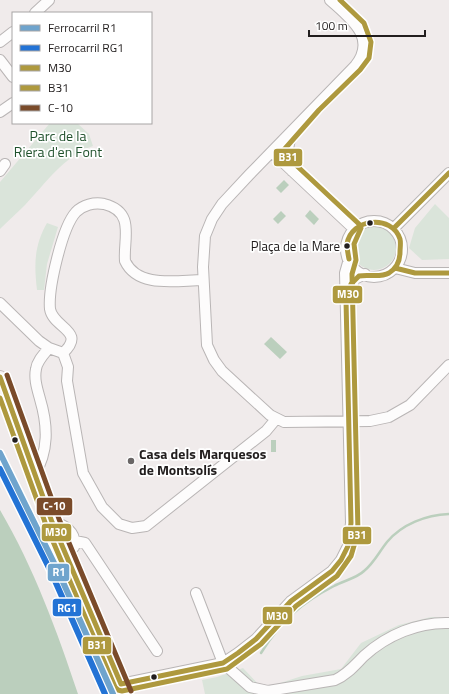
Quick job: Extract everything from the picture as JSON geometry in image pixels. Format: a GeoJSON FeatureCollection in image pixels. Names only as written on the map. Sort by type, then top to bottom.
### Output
{"type":"FeatureCollection","features":[{"type":"Feature","properties":{"kind":"main road"},"geometry":{"type":"LineString","coordinates":[[0,378],[34,476],[52,522],[123,689]]}},
{"type":"Feature","properties":{"kind":"street"},"geometry":{"type":"LineString","coordinates":[[36,12],[49,0]]}},
{"type":"Feature","properties":{"kind":"street"},"geometry":{"type":"LineString","coordinates":[[330,0],[358,26],[364,43],[362,54],[355,66],[249,175],[222,204],[212,218],[207,228],[204,245],[203,280],[206,337],[210,353],[222,371],[276,419],[292,422],[380,420],[398,413],[414,402],[449,365]]}},
{"type":"Feature","properties":{"kind":"street"},"geometry":{"type":"LineString","coordinates":[[0,42],[12,33]]}},
{"type":"Feature","properties":{"kind":"street"},"geometry":{"type":"LineString","coordinates":[[0,60],[12,76]]}},
{"type":"Feature","properties":{"kind":"street"},"geometry":{"type":"LineString","coordinates":[[0,112],[12,104]]}},
{"type":"Feature","properties":{"kind":"street"},"geometry":{"type":"LineString","coordinates":[[292,130],[287,148],[292,171]]}},
{"type":"Feature","properties":{"kind":"street"},"geometry":{"type":"LineString","coordinates":[[272,152],[354,229]]}},
{"type":"Feature","properties":{"kind":"street"},"geometry":{"type":"LineString","coordinates":[[394,228],[449,173]]}},
{"type":"Feature","properties":{"kind":"street"},"geometry":{"type":"LineString","coordinates":[[63,353],[71,345],[71,337],[69,330],[52,316],[50,307],[52,285],[59,254],[67,230],[73,217],[82,208],[98,203],[109,206],[119,213],[127,230],[125,261],[135,275],[153,280],[203,280]]}},
{"type":"Feature","properties":{"kind":"street"},"geometry":{"type":"LineString","coordinates":[[346,300],[351,284],[360,276],[365,274],[386,274],[395,268],[401,250],[401,241],[394,228],[387,224],[368,222],[354,229],[347,243],[349,259],[352,266],[365,274]]}},
{"type":"Feature","properties":{"kind":"street"},"geometry":{"type":"LineString","coordinates":[[123,689],[223,663],[252,642],[291,601],[332,571],[345,553],[351,531],[345,273],[349,259]]}},
{"type":"Feature","properties":{"kind":"street"},"geometry":{"type":"LineString","coordinates":[[395,268],[415,273],[449,273]]}},
{"type":"Feature","properties":{"kind":"street"},"geometry":{"type":"LineString","coordinates":[[0,303],[48,348],[63,353]]}},
{"type":"Feature","properties":{"kind":"street"},"geometry":{"type":"LineString","coordinates":[[34,476],[44,454],[46,441],[44,414],[35,376],[36,367],[48,348]]}},
{"type":"Feature","properties":{"kind":"street"},"geometry":{"type":"LineString","coordinates":[[63,353],[68,367],[67,382],[83,473],[102,507],[119,524],[132,528],[146,526],[266,431],[276,419]]}},
{"type":"Feature","properties":{"kind":"street"},"geometry":{"type":"LineString","coordinates":[[52,522],[62,524],[70,531],[75,541],[74,547],[66,553]]}},
{"type":"Feature","properties":{"kind":"street"},"geometry":{"type":"LineString","coordinates":[[75,541],[85,544],[157,651]]}},
{"type":"Feature","properties":{"kind":"street"},"geometry":{"type":"LineString","coordinates":[[196,593],[223,663],[246,684],[260,691],[335,680],[346,674],[375,647],[397,634],[424,625],[449,623]]}},
{"type":"Feature","properties":{"kind":"green space","name":"Parc de la Riera d'en Font"},"geometry":{"type":"Polygon","coordinates":[[[49,124],[78,124],[89,134],[93,146],[73,156],[64,163],[25,205],[0,229],[0,182],[49,124]]]}},
{"type":"Feature","properties":{"kind":"green space"},"geometry":{"type":"Polygon","coordinates":[[[435,204],[449,218],[449,259],[422,260],[409,248],[415,228],[435,204]]]}},
{"type":"Feature","properties":{"kind":"green space"},"geometry":{"type":"Polygon","coordinates":[[[47,223],[58,227],[47,264],[44,290],[37,290],[35,263],[37,247],[47,223]]]}},
{"type":"Feature","properties":{"kind":"green space"},"geometry":{"type":"Polygon","coordinates":[[[370,226],[378,226],[383,227],[390,232],[395,239],[395,257],[390,264],[383,269],[370,270],[362,267],[355,260],[352,252],[352,244],[355,236],[362,229],[370,226]]]}},
{"type":"Feature","properties":{"kind":"green space"},"geometry":{"type":"Polygon","coordinates":[[[431,617],[449,618],[449,694],[205,694],[202,680],[217,677],[243,668],[259,685],[271,686],[302,676],[341,669],[361,643],[399,625],[431,617]]]}},
{"type":"Feature","properties":{"kind":"shaded area"},"geometry":{"type":"Polygon","coordinates":[[[284,180],[289,185],[281,193],[276,188],[284,180]]]}},
{"type":"Feature","properties":{"kind":"shaded area"},"geometry":{"type":"Polygon","coordinates":[[[310,210],[319,219],[314,225],[305,216],[310,210]]]}},
{"type":"Feature","properties":{"kind":"shaded area"},"geometry":{"type":"Polygon","coordinates":[[[281,211],[286,216],[278,224],[273,219],[281,211]]]}},
{"type":"Feature","properties":{"kind":"shaded area"},"geometry":{"type":"Polygon","coordinates":[[[271,337],[287,352],[280,359],[264,344],[271,337]]]}},
{"type":"Feature","properties":{"kind":"shaded area"},"geometry":{"type":"Polygon","coordinates":[[[271,440],[276,440],[276,452],[271,452],[271,440]]]}},
{"type":"Feature","properties":{"kind":"shaded area"},"geometry":{"type":"Polygon","coordinates":[[[0,510],[24,554],[44,600],[78,694],[0,694],[0,510]]]}},
{"type":"Feature","properties":{"kind":"waterway"},"geometry":{"type":"LineString","coordinates":[[261,653],[276,631],[302,606],[322,592],[354,578],[368,568],[387,542],[400,530],[407,525],[432,516],[449,514]]}},
{"type":"Feature","properties":{"kind":"rail line","name":"R1"},"geometry":{"type":"LineString","coordinates":[[0,453],[58,571],[113,694]]}},
{"type":"Feature","properties":{"kind":"rail line","name":"RG1"},"geometry":{"type":"LineString","coordinates":[[0,469],[52,574],[105,694]]}},
{"type":"Feature","properties":{"kind":"transit line","name":"B31"},"geometry":{"type":"LineString","coordinates":[[0,398],[46,525],[115,687],[118,690],[122,691],[227,669],[261,644],[296,606],[337,576],[351,556],[358,532],[352,274],[356,260],[354,244],[361,228],[359,224],[282,152],[319,110],[360,70],[369,58],[371,42],[364,23],[340,0]]}},
{"type":"Feature","properties":{"kind":"transit line","name":"M30"},"geometry":{"type":"LineString","coordinates":[[394,228],[449,173]]}},
{"type":"Feature","properties":{"kind":"transit line","name":"M30"},"geometry":{"type":"LineString","coordinates":[[121,684],[223,663],[256,639],[291,601],[332,571],[341,560],[348,546],[351,523],[346,300],[351,284],[359,276],[382,275],[389,273],[394,269],[398,264],[400,239],[396,231],[389,226],[372,222],[363,224],[350,235],[347,244],[349,259]]}},
{"type":"Feature","properties":{"kind":"transit line","name":"M30"},"geometry":{"type":"LineString","coordinates":[[395,268],[415,273],[449,273]]}},
{"type":"Feature","properties":{"kind":"transit line","name":"C-10"},"geometry":{"type":"LineString","coordinates":[[7,375],[59,519],[131,691]]}},
{"type":"Feature","properties":{"kind":"transit line","name":"M30"},"geometry":{"type":"LineString","coordinates":[[0,377],[52,522],[121,684]]}},
{"type":"Feature","properties":{"kind":"place","name":"Plaça de la Mare"},"geometry":{"type":"Point","coordinates":[347,246]}},
{"type":"Feature","properties":{"kind":"place","name":"Casa dels Marquesos de Montsolís"},"geometry":{"type":"Point","coordinates":[131,461]}}]}
